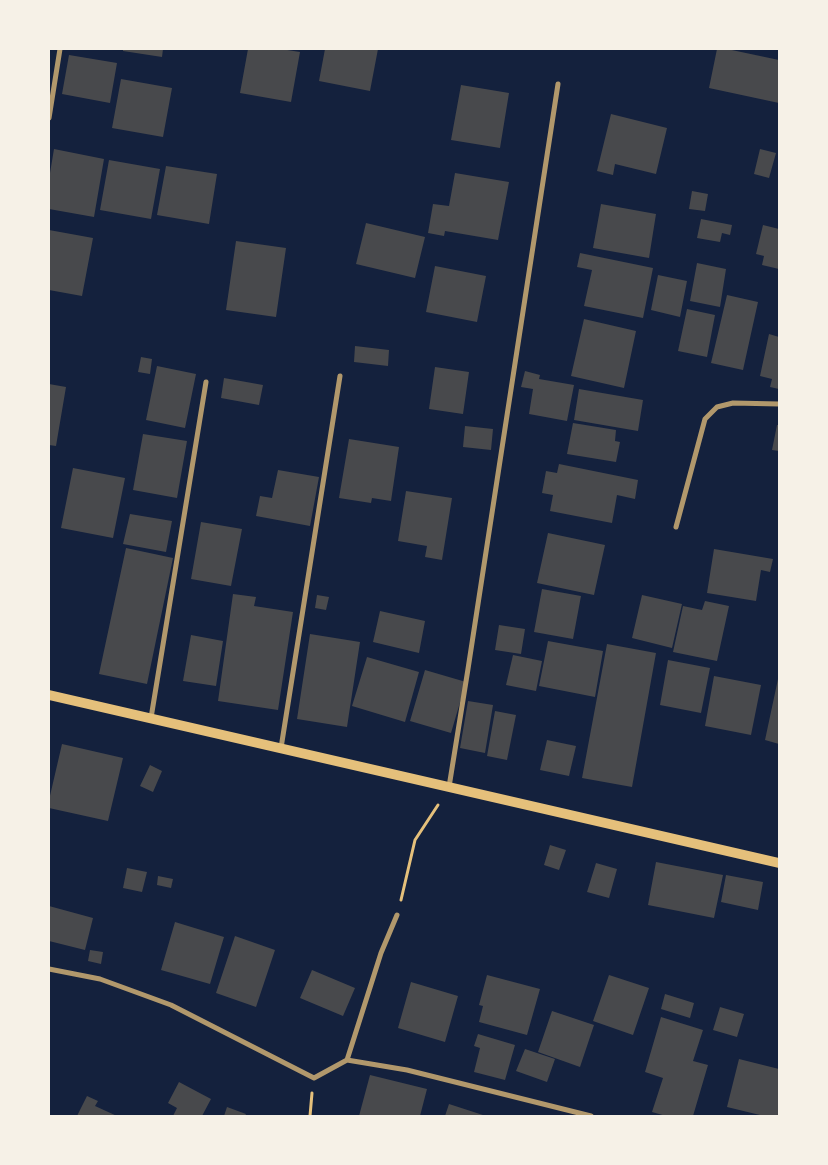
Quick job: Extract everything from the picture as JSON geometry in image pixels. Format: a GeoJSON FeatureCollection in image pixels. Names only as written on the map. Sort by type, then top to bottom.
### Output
{"type":"FeatureCollection","features":[{"type":"Feature","properties":{"kind":"main road"},"geometry":{"type":"LineString","coordinates":[[49,695],[779,863]]}},
{"type":"Feature","properties":{"kind":"street"},"geometry":{"type":"LineString","coordinates":[[49,118],[60,49]]}},
{"type":"Feature","properties":{"kind":"street"},"geometry":{"type":"LineString","coordinates":[[449,787],[558,84]]}},
{"type":"Feature","properties":{"kind":"street"},"geometry":{"type":"LineString","coordinates":[[281,748],[340,376]]}},
{"type":"Feature","properties":{"kind":"street"},"geometry":{"type":"LineString","coordinates":[[151,719],[206,382]]}},
{"type":"Feature","properties":{"kind":"street"},"geometry":{"type":"LineString","coordinates":[[676,528],[705,419],[717,407],[733,403],[779,404]]}},
{"type":"Feature","properties":{"kind":"street"},"geometry":{"type":"LineString","coordinates":[[347,1060],[381,953],[397,915]]}},
{"type":"Feature","properties":{"kind":"street"},"geometry":{"type":"LineString","coordinates":[[49,969],[100,979],[171,1005],[314,1078],[347,1060],[407,1070],[591,1116]]}},
{"type":"Feature","properties":{"kind":"path"},"geometry":{"type":"LineString","coordinates":[[397,915],[416,840],[449,787]]}},
{"type":"Feature","properties":{"kind":"path"},"geometry":{"type":"LineString","coordinates":[[310,1116],[314,1078]]}},
{"type":"Feature","properties":{"kind":"building"},"geometry":{"type":"Polygon","coordinates":[[[123,49],[163,49],[162,57],[123,51],[123,49]]]}},
{"type":"Feature","properties":{"kind":"building"},"geometry":{"type":"Polygon","coordinates":[[[248,49],[281,49],[300,52],[291,102],[240,93],[248,49]]]}},
{"type":"Feature","properties":{"kind":"building"},"geometry":{"type":"Polygon","coordinates":[[[325,49],[378,49],[370,91],[319,81],[325,49]]]}},
{"type":"Feature","properties":{"kind":"building"},"geometry":{"type":"Polygon","coordinates":[[[717,49],[727,49],[779,60],[779,103],[709,88],[717,49]]]}},
{"type":"Feature","properties":{"kind":"building"},"geometry":{"type":"Polygon","coordinates":[[[69,55],[117,63],[110,103],[62,94],[69,55]]]}},
{"type":"Feature","properties":{"kind":"building"},"geometry":{"type":"Polygon","coordinates":[[[121,79],[172,88],[163,137],[112,128],[121,79]]]}},
{"type":"Feature","properties":{"kind":"building"},"geometry":{"type":"Polygon","coordinates":[[[461,85],[509,93],[500,148],[451,140],[461,85]]]}},
{"type":"Feature","properties":{"kind":"building"},"geometry":{"type":"Polygon","coordinates":[[[611,114],[667,128],[656,174],[615,164],[613,175],[597,171],[611,114]]]}},
{"type":"Feature","properties":{"kind":"building"},"geometry":{"type":"Polygon","coordinates":[[[54,149],[104,159],[94,217],[49,209],[49,179],[54,149]]]}},
{"type":"Feature","properties":{"kind":"building"},"geometry":{"type":"Polygon","coordinates":[[[760,149],[776,153],[769,178],[754,174],[760,149]]]}},
{"type":"Feature","properties":{"kind":"building"},"geometry":{"type":"Polygon","coordinates":[[[109,160],[160,169],[151,219],[100,210],[109,160]]]}},
{"type":"Feature","properties":{"kind":"building"},"geometry":{"type":"Polygon","coordinates":[[[166,166],[217,174],[209,224],[157,215],[166,166]]]}},
{"type":"Feature","properties":{"kind":"building"},"geometry":{"type":"Polygon","coordinates":[[[455,173],[509,182],[498,240],[445,231],[444,236],[428,233],[433,204],[449,206],[455,173]]]}},
{"type":"Feature","properties":{"kind":"building"},"geometry":{"type":"Polygon","coordinates":[[[692,191],[708,194],[705,211],[689,209],[692,191]]]}},
{"type":"Feature","properties":{"kind":"building"},"geometry":{"type":"Polygon","coordinates":[[[601,204],[656,214],[649,258],[593,248],[601,204]]]}},
{"type":"Feature","properties":{"kind":"building"},"geometry":{"type":"Polygon","coordinates":[[[701,219],[732,225],[730,235],[722,233],[720,242],[697,238],[701,219]]]}},
{"type":"Feature","properties":{"kind":"building"},"geometry":{"type":"Polygon","coordinates":[[[366,223],[425,237],[415,278],[356,264],[366,223]]]}},
{"type":"Feature","properties":{"kind":"building"},"geometry":{"type":"Polygon","coordinates":[[[763,225],[779,229],[779,269],[762,265],[764,256],[756,254],[763,225]]]}},
{"type":"Feature","properties":{"kind":"building"},"geometry":{"type":"Polygon","coordinates":[[[49,230],[93,238],[82,296],[49,290],[49,230]]]}},
{"type":"Feature","properties":{"kind":"building"},"geometry":{"type":"Polygon","coordinates":[[[236,241],[286,248],[276,317],[226,310],[236,241]]]}},
{"type":"Feature","properties":{"kind":"building"},"geometry":{"type":"Polygon","coordinates":[[[580,253],[653,268],[643,318],[584,306],[592,270],[577,267],[580,253]]]}},
{"type":"Feature","properties":{"kind":"building"},"geometry":{"type":"Polygon","coordinates":[[[697,263],[726,269],[720,307],[690,301],[697,263]]]}},
{"type":"Feature","properties":{"kind":"building"},"geometry":{"type":"Polygon","coordinates":[[[435,266],[486,276],[477,322],[426,312],[435,266]]]}},
{"type":"Feature","properties":{"kind":"building"},"geometry":{"type":"Polygon","coordinates":[[[658,275],[687,281],[680,317],[651,310],[658,275]]]}},
{"type":"Feature","properties":{"kind":"building"},"geometry":{"type":"Polygon","coordinates":[[[727,295],[758,302],[743,370],[711,363],[727,295]]]}},
{"type":"Feature","properties":{"kind":"building"},"geometry":{"type":"Polygon","coordinates":[[[687,309],[715,315],[707,357],[678,351],[687,309]]]}},
{"type":"Feature","properties":{"kind":"building"},"geometry":{"type":"Polygon","coordinates":[[[584,319],[636,331],[624,388],[571,376],[584,319]]]}},
{"type":"Feature","properties":{"kind":"building"},"geometry":{"type":"Polygon","coordinates":[[[769,334],[779,337],[779,389],[770,387],[772,379],[760,376],[769,334]]]}},
{"type":"Feature","properties":{"kind":"building"},"geometry":{"type":"Polygon","coordinates":[[[355,346],[389,350],[388,366],[354,362],[355,346]]]}},
{"type":"Feature","properties":{"kind":"building"},"geometry":{"type":"Polygon","coordinates":[[[141,357],[152,359],[150,374],[138,372],[141,357]]]}},
{"type":"Feature","properties":{"kind":"building"},"geometry":{"type":"Polygon","coordinates":[[[157,366],[196,374],[185,428],[146,420],[157,366]]]}},
{"type":"Feature","properties":{"kind":"building"},"geometry":{"type":"Polygon","coordinates":[[[435,367],[469,372],[463,414],[429,409],[435,367]]]}},
{"type":"Feature","properties":{"kind":"building"},"geometry":{"type":"Polygon","coordinates":[[[525,371],[540,375],[539,379],[574,385],[567,421],[529,414],[533,389],[521,387],[525,371]]]}},
{"type":"Feature","properties":{"kind":"building"},"geometry":{"type":"Polygon","coordinates":[[[224,378],[263,385],[259,405],[221,398],[224,378]]]}},
{"type":"Feature","properties":{"kind":"building"},"geometry":{"type":"Polygon","coordinates":[[[49,384],[66,387],[56,446],[49,445],[49,384]]]}},
{"type":"Feature","properties":{"kind":"building"},"geometry":{"type":"Polygon","coordinates":[[[579,389],[643,400],[638,431],[574,420],[579,389]]]}},
{"type":"Feature","properties":{"kind":"building"},"geometry":{"type":"Polygon","coordinates":[[[573,423],[616,430],[615,441],[620,442],[616,462],[567,454],[573,423]]]}},
{"type":"Feature","properties":{"kind":"building"},"geometry":{"type":"Polygon","coordinates":[[[777,425],[779,425],[779,451],[772,450],[777,425]]]}},
{"type":"Feature","properties":{"kind":"building"},"geometry":{"type":"Polygon","coordinates":[[[465,426],[493,429],[491,450],[463,447],[465,426]]]}},
{"type":"Feature","properties":{"kind":"building"},"geometry":{"type":"Polygon","coordinates":[[[143,434],[187,441],[177,498],[133,490],[143,434]]]}},
{"type":"Feature","properties":{"kind":"building"},"geometry":{"type":"Polygon","coordinates":[[[349,439],[399,447],[391,501],[372,498],[371,503],[339,498],[349,439]]]}},
{"type":"Feature","properties":{"kind":"building"},"geometry":{"type":"Polygon","coordinates":[[[559,464],[638,480],[635,499],[617,495],[612,523],[550,511],[553,495],[542,493],[546,471],[557,473],[559,464]]]}},
{"type":"Feature","properties":{"kind":"building"},"geometry":{"type":"Polygon","coordinates":[[[73,468],[125,478],[113,538],[61,528],[73,468]]]}},
{"type":"Feature","properties":{"kind":"building"},"geometry":{"type":"Polygon","coordinates":[[[278,470],[319,477],[310,526],[256,516],[260,496],[272,498],[278,470]]]}},
{"type":"Feature","properties":{"kind":"building"},"geometry":{"type":"Polygon","coordinates":[[[406,491],[452,498],[442,560],[425,557],[427,546],[398,541],[406,491]]]}},
{"type":"Feature","properties":{"kind":"building"},"geometry":{"type":"Polygon","coordinates":[[[130,514],[172,521],[166,552],[123,544],[130,514]]]}},
{"type":"Feature","properties":{"kind":"building"},"geometry":{"type":"Polygon","coordinates":[[[201,522],[242,529],[231,586],[191,579],[201,522]]]}},
{"type":"Feature","properties":{"kind":"building"},"geometry":{"type":"Polygon","coordinates":[[[548,533],[605,545],[594,595],[537,583],[548,533]]]}},
{"type":"Feature","properties":{"kind":"building"},"geometry":{"type":"Polygon","coordinates":[[[126,548],[173,558],[147,684],[99,674],[126,548]]]}},
{"type":"Feature","properties":{"kind":"building"},"geometry":{"type":"Polygon","coordinates":[[[714,549],[773,559],[770,572],[761,570],[756,601],[707,593],[714,549]]]}},
{"type":"Feature","properties":{"kind":"building"},"geometry":{"type":"Polygon","coordinates":[[[542,589],[581,596],[573,639],[534,632],[542,589]]]}},
{"type":"Feature","properties":{"kind":"building"},"geometry":{"type":"Polygon","coordinates":[[[233,594],[256,597],[254,606],[293,612],[278,710],[218,701],[233,594]]]}},
{"type":"Feature","properties":{"kind":"building"},"geometry":{"type":"Polygon","coordinates":[[[317,595],[329,597],[326,610],[315,608],[317,595]]]}},
{"type":"Feature","properties":{"kind":"building"},"geometry":{"type":"Polygon","coordinates":[[[642,595],[682,604],[672,648],[632,638],[642,595]]]}},
{"type":"Feature","properties":{"kind":"building"},"geometry":{"type":"Polygon","coordinates":[[[705,601],[729,606],[717,661],[673,652],[683,606],[702,610],[705,601]]]}},
{"type":"Feature","properties":{"kind":"building"},"geometry":{"type":"Polygon","coordinates":[[[380,611],[425,621],[419,653],[373,642],[380,611]]]}},
{"type":"Feature","properties":{"kind":"building"},"geometry":{"type":"Polygon","coordinates":[[[499,625],[525,629],[521,654],[495,650],[499,625]]]}},
{"type":"Feature","properties":{"kind":"building"},"geometry":{"type":"Polygon","coordinates":[[[310,634],[360,642],[347,727],[297,719],[310,634]]]}},
{"type":"Feature","properties":{"kind":"building"},"geometry":{"type":"Polygon","coordinates":[[[191,635],[223,641],[216,686],[183,681],[191,635]]]}},
{"type":"Feature","properties":{"kind":"building"},"geometry":{"type":"Polygon","coordinates":[[[548,641],[603,651],[595,697],[539,686],[548,641]]]}},
{"type":"Feature","properties":{"kind":"building"},"geometry":{"type":"Polygon","coordinates":[[[607,644],[656,653],[632,787],[582,778],[607,644]]]}},
{"type":"Feature","properties":{"kind":"building"},"geometry":{"type":"Polygon","coordinates":[[[513,655],[542,661],[536,691],[506,685],[513,655]]]}},
{"type":"Feature","properties":{"kind":"building"},"geometry":{"type":"Polygon","coordinates":[[[367,657],[419,672],[405,722],[352,706],[367,657]]]}},
{"type":"Feature","properties":{"kind":"building"},"geometry":{"type":"Polygon","coordinates":[[[668,660],[710,668],[701,713],[660,705],[668,660]]]}},
{"type":"Feature","properties":{"kind":"building"},"geometry":{"type":"Polygon","coordinates":[[[425,670],[466,682],[451,733],[410,721],[425,670]]]}},
{"type":"Feature","properties":{"kind":"building"},"geometry":{"type":"Polygon","coordinates":[[[714,676],[761,685],[751,735],[705,726],[714,676]]]}},
{"type":"Feature","properties":{"kind":"building"},"geometry":{"type":"Polygon","coordinates":[[[779,679],[779,744],[765,740],[779,679]]]}},
{"type":"Feature","properties":{"kind":"building"},"geometry":{"type":"Polygon","coordinates":[[[468,701],[493,705],[485,753],[460,748],[468,701]]]}},
{"type":"Feature","properties":{"kind":"building"},"geometry":{"type":"Polygon","coordinates":[[[495,711],[516,715],[507,760],[487,756],[495,711]]]}},
{"type":"Feature","properties":{"kind":"building"},"geometry":{"type":"Polygon","coordinates":[[[547,740],[576,746],[569,776],[540,770],[547,740]]]}},
{"type":"Feature","properties":{"kind":"building"},"geometry":{"type":"Polygon","coordinates":[[[62,744],[123,758],[108,821],[49,808],[49,800],[62,744]]]}},
{"type":"Feature","properties":{"kind":"building"},"geometry":{"type":"Polygon","coordinates":[[[150,765],[162,771],[153,792],[140,786],[150,765]]]}},
{"type":"Feature","properties":{"kind":"building"},"geometry":{"type":"Polygon","coordinates":[[[550,845],[566,850],[559,870],[544,865],[550,845]]]}},
{"type":"Feature","properties":{"kind":"building"},"geometry":{"type":"Polygon","coordinates":[[[656,862],[723,875],[714,918],[648,905],[656,862]]]}},
{"type":"Feature","properties":{"kind":"building"},"geometry":{"type":"Polygon","coordinates":[[[596,863],[617,869],[609,898],[587,892],[596,863]]]}},
{"type":"Feature","properties":{"kind":"building"},"geometry":{"type":"Polygon","coordinates":[[[127,868],[147,872],[142,892],[123,888],[127,868]]]}},
{"type":"Feature","properties":{"kind":"building"},"geometry":{"type":"Polygon","coordinates":[[[726,875],[763,882],[758,910],[721,902],[726,875]]]}},
{"type":"Feature","properties":{"kind":"building"},"geometry":{"type":"Polygon","coordinates":[[[158,876],[173,879],[171,888],[157,885],[158,876]]]}},
{"type":"Feature","properties":{"kind":"building"},"geometry":{"type":"Polygon","coordinates":[[[49,906],[93,918],[85,950],[49,941],[49,906]]]}},
{"type":"Feature","properties":{"kind":"building"},"geometry":{"type":"Polygon","coordinates":[[[175,922],[224,937],[210,984],[161,970],[175,922]]]}},
{"type":"Feature","properties":{"kind":"building"},"geometry":{"type":"Polygon","coordinates":[[[235,936],[275,950],[256,1007],[216,993],[235,936]]]}},
{"type":"Feature","properties":{"kind":"building"},"geometry":{"type":"Polygon","coordinates":[[[90,950],[103,952],[101,964],[88,961],[90,950]]]}},
{"type":"Feature","properties":{"kind":"building"},"geometry":{"type":"Polygon","coordinates":[[[312,970],[355,988],[343,1016],[300,998],[312,970]]]}},
{"type":"Feature","properties":{"kind":"building"},"geometry":{"type":"Polygon","coordinates":[[[487,975],[540,989],[527,1035],[479,1022],[483,1006],[479,1005],[487,975]]]}},
{"type":"Feature","properties":{"kind":"building"},"geometry":{"type":"Polygon","coordinates":[[[609,975],[649,988],[633,1035],[593,1021],[609,975]]]}},
{"type":"Feature","properties":{"kind":"building"},"geometry":{"type":"Polygon","coordinates":[[[411,982],[458,996],[445,1042],[398,1028],[411,982]]]}},
{"type":"Feature","properties":{"kind":"building"},"geometry":{"type":"Polygon","coordinates":[[[665,994],[694,1003],[690,1018],[661,1009],[665,994]]]}},
{"type":"Feature","properties":{"kind":"building"},"geometry":{"type":"Polygon","coordinates":[[[720,1007],[744,1014],[737,1037],[713,1030],[720,1007]]]}},
{"type":"Feature","properties":{"kind":"building"},"geometry":{"type":"Polygon","coordinates":[[[552,1011],[594,1025],[580,1067],[538,1052],[552,1011]]]}},
{"type":"Feature","properties":{"kind":"building"},"geometry":{"type":"Polygon","coordinates":[[[661,1017],[703,1030],[693,1061],[708,1065],[693,1116],[666,1116],[652,1112],[663,1078],[645,1072],[661,1017]]]}},
{"type":"Feature","properties":{"kind":"building"},"geometry":{"type":"Polygon","coordinates":[[[478,1034],[515,1045],[505,1080],[474,1072],[480,1048],[474,1046],[478,1034]]]}},
{"type":"Feature","properties":{"kind":"building"},"geometry":{"type":"Polygon","coordinates":[[[525,1049],[555,1059],[547,1082],[516,1071],[525,1049]]]}},
{"type":"Feature","properties":{"kind":"building"},"geometry":{"type":"Polygon","coordinates":[[[739,1059],[779,1069],[779,1116],[764,1116],[727,1107],[739,1059]]]}},
{"type":"Feature","properties":{"kind":"building"},"geometry":{"type":"Polygon","coordinates":[[[370,1075],[427,1089],[420,1116],[359,1116],[370,1075]]]}},
{"type":"Feature","properties":{"kind":"building"},"geometry":{"type":"Polygon","coordinates":[[[179,1082],[211,1099],[202,1116],[173,1116],[177,1108],[168,1103],[179,1082]]]}},
{"type":"Feature","properties":{"kind":"building"},"geometry":{"type":"Polygon","coordinates":[[[87,1096],[98,1101],[95,1106],[117,1116],[77,1116],[87,1096]]]}},
{"type":"Feature","properties":{"kind":"building"},"geometry":{"type":"Polygon","coordinates":[[[449,1104],[486,1116],[445,1116],[449,1104]]]}},
{"type":"Feature","properties":{"kind":"building"},"geometry":{"type":"Polygon","coordinates":[[[227,1107],[246,1114],[245,1116],[224,1116],[227,1107]]]}}]}
